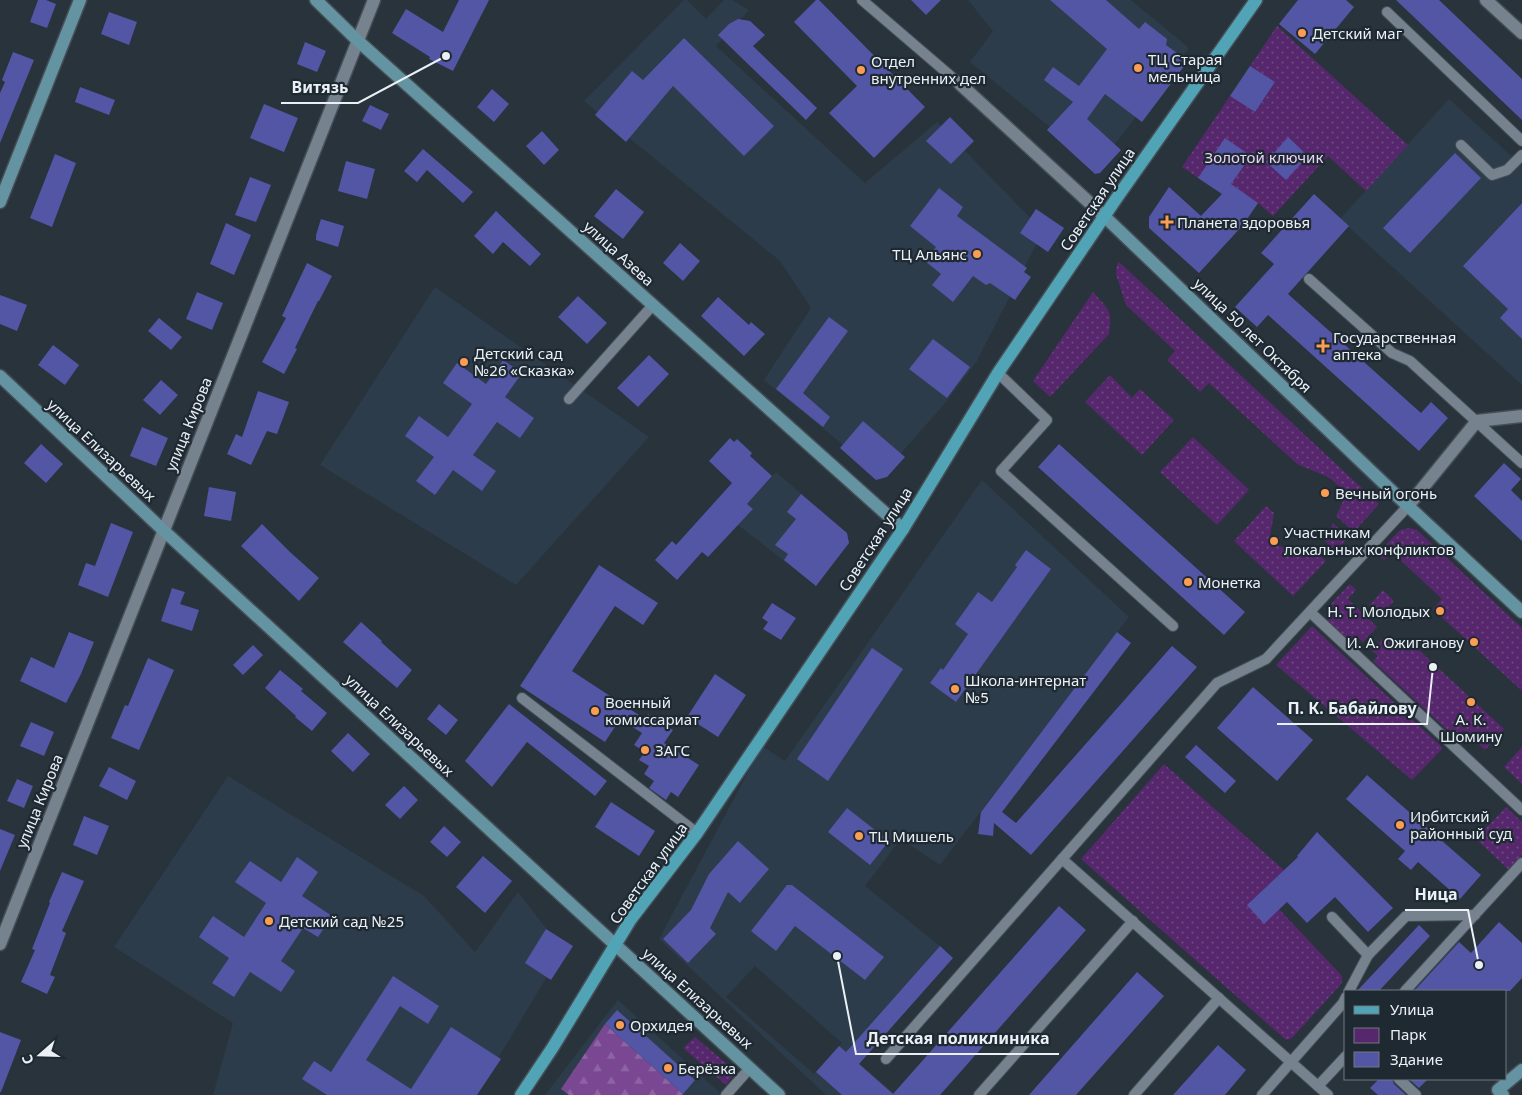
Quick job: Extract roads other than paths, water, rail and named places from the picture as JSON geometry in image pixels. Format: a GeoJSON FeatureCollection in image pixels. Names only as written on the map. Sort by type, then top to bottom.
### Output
{"type":"FeatureCollection","features":[{"type":"Feature","properties":{"kind":"main road","name":"Советская улица"},"geometry":{"type":"LineString","coordinates":[[521,1095],[554,1047],[631,919],[697,833],[902,529],[998,374],[1104,216],[1256,0]]}},
{"type":"Feature","properties":{"kind":"street"},"geometry":{"type":"LineString","coordinates":[[0,202],[80,0]]}},
{"type":"Feature","properties":{"kind":"street","name":"улица Азева"},"geometry":{"type":"LineString","coordinates":[[316,0],[357,40],[902,529]]}},
{"type":"Feature","properties":{"kind":"street","name":"улица Кирова"},"geometry":{"type":"LineString","coordinates":[[0,944],[374,0]]}},
{"type":"Feature","properties":{"kind":"street"},"geometry":{"type":"LineString","coordinates":[[1486,0],[1522,33]]}},
{"type":"Feature","properties":{"kind":"street","name":"улица 50 лет Октября"},"geometry":{"type":"LineString","coordinates":[[960,84],[1104,216],[1522,612]]}},
{"type":"Feature","properties":{"kind":"street","name":"улица Елизарьевых"},"geometry":{"type":"LineString","coordinates":[[0,376],[164,530],[780,1095]]}},
{"type":"Feature","properties":{"kind":"street"},"geometry":{"type":"LineString","coordinates":[[1408,506],[1478,421],[1522,416]]}},
{"type":"Feature","properties":{"kind":"street"},"geometry":{"type":"LineString","coordinates":[[1498,1093],[1522,1070]]}},
{"type":"Feature","properties":{"kind":"lane"},"geometry":{"type":"LineString","coordinates":[[862,0],[960,84]]}},
{"type":"Feature","properties":{"kind":"lane"},"geometry":{"type":"LineString","coordinates":[[1387,12],[1522,141]]}},
{"type":"Feature","properties":{"kind":"lane"},"geometry":{"type":"LineString","coordinates":[[1461,145],[1492,175],[1508,170],[1522,155]]}},
{"type":"Feature","properties":{"kind":"lane"},"geometry":{"type":"LineString","coordinates":[[1309,279],[1392,353],[1410,360],[1522,463]]}},
{"type":"Feature","properties":{"kind":"lane"},"geometry":{"type":"LineString","coordinates":[[569,399],[653,305]]}},
{"type":"Feature","properties":{"kind":"lane"},"geometry":{"type":"LineString","coordinates":[[998,374],[1047,420],[1001,471],[1172,626]]}},
{"type":"Feature","properties":{"kind":"lane"},"geometry":{"type":"LineString","coordinates":[[886,1059],[1216,683],[1266,659],[1408,506]]}},
{"type":"Feature","properties":{"kind":"lane"},"geometry":{"type":"LineString","coordinates":[[1310,612],[1522,810]]}},
{"type":"Feature","properties":{"kind":"lane"},"geometry":{"type":"LineString","coordinates":[[522,698],[697,833]]}},
{"type":"Feature","properties":{"kind":"lane"},"geometry":{"type":"LineString","coordinates":[[1062,859],[1328,1095]]}},
{"type":"Feature","properties":{"kind":"lane"},"geometry":{"type":"LineString","coordinates":[[1406,990],[1522,864]]}},
{"type":"Feature","properties":{"kind":"lane"},"geometry":{"type":"LineString","coordinates":[[1350,990],[1368,955],[1406,916],[1475,915]]}},
{"type":"Feature","properties":{"kind":"lane"},"geometry":{"type":"LineString","coordinates":[[1332,917],[1368,955]]}},
{"type":"Feature","properties":{"kind":"lane"},"geometry":{"type":"LineString","coordinates":[[980,1095],[1133,922]]}},
{"type":"Feature","properties":{"kind":"lane"},"geometry":{"type":"LineString","coordinates":[[1134,1095],[1220,998]]}},
{"type":"Feature","properties":{"kind":"lane"},"geometry":{"type":"LineString","coordinates":[[1262,1095],[1344,1003]]}},
{"type":"Feature","properties":{"kind":"lane"},"geometry":{"type":"LineString","coordinates":[[1318,1086],[1344,1058]]}},
{"type":"Feature","properties":{"kind":"lane"},"geometry":{"type":"LineString","coordinates":[[726,1095],[750,1068]]}},
{"type":"Feature","properties":{"kind":"lane"},"geometry":{"type":"LineString","coordinates":[[1400,1080],[1416,1095]]}},
{"type":"Feature","properties":{"kind":"place","name":"Детский маг"},"geometry":{"type":"Point","coordinates":[1302,33]}},
{"type":"Feature","properties":{"kind":"place","name":"Витязь"},"geometry":{"type":"Point","coordinates":[446,56]}},
{"type":"Feature","properties":{"kind":"place","name":"ТЦ Старая мельница"},"geometry":{"type":"Point","coordinates":[1138,68]}},
{"type":"Feature","properties":{"kind":"place","name":"Отдел внутренних дел"},"geometry":{"type":"Point","coordinates":[861,70]}},
{"type":"Feature","properties":{"kind":"place","name":"Планета здоровья"},"geometry":{"type":"Point","coordinates":[1167,222]}},
{"type":"Feature","properties":{"kind":"place","name":"ТЦ Альянс"},"geometry":{"type":"Point","coordinates":[977,254]}},
{"type":"Feature","properties":{"kind":"place","name":"Государственная аптека"},"geometry":{"type":"Point","coordinates":[1323,346]}},
{"type":"Feature","properties":{"kind":"place","name":"Детский сад №26 «Сказка»"},"geometry":{"type":"Point","coordinates":[464,362]}},
{"type":"Feature","properties":{"kind":"place","name":"Вечный огонь"},"geometry":{"type":"Point","coordinates":[1325,493]}},
{"type":"Feature","properties":{"kind":"place","name":"Участникам локальных конфликтов"},"geometry":{"type":"Point","coordinates":[1274,541]}},
{"type":"Feature","properties":{"kind":"place","name":"Монетка"},"geometry":{"type":"Point","coordinates":[1188,582]}},
{"type":"Feature","properties":{"kind":"place","name":"Н. Т. Молодых"},"geometry":{"type":"Point","coordinates":[1440,611]}},
{"type":"Feature","properties":{"kind":"place","name":"И. А. Ожиганову"},"geometry":{"type":"Point","coordinates":[1474,642]}},
{"type":"Feature","properties":{"kind":"place","name":"П. К. Бабайлову"},"geometry":{"type":"Point","coordinates":[1433,667]}},
{"type":"Feature","properties":{"kind":"place","name":"Школа-интернат №5"},"geometry":{"type":"Point","coordinates":[955,689]}},
{"type":"Feature","properties":{"kind":"place","name":"А. К. Шомину"},"geometry":{"type":"Point","coordinates":[1471,702]}},
{"type":"Feature","properties":{"kind":"place","name":"Военный комиссариат"},"geometry":{"type":"Point","coordinates":[595,711]}},
{"type":"Feature","properties":{"kind":"place","name":"ЗАГС"},"geometry":{"type":"Point","coordinates":[645,750]}},
{"type":"Feature","properties":{"kind":"place","name":"Ирбитский районный суд"},"geometry":{"type":"Point","coordinates":[1400,825]}},
{"type":"Feature","properties":{"kind":"place","name":"ТЦ Мишель"},"geometry":{"type":"Point","coordinates":[859,836]}},
{"type":"Feature","properties":{"kind":"place","name":"Детский сад №25"},"geometry":{"type":"Point","coordinates":[269,921]}},
{"type":"Feature","properties":{"kind":"place","name":"Детская поликлиника"},"geometry":{"type":"Point","coordinates":[837,956]}},
{"type":"Feature","properties":{"kind":"place","name":"Ница"},"geometry":{"type":"Point","coordinates":[1479,965]}},
{"type":"Feature","properties":{"kind":"place","name":"Орхидея"},"geometry":{"type":"Point","coordinates":[620,1025]}},
{"type":"Feature","properties":{"kind":"place","name":"Берёзка"},"geometry":{"type":"Point","coordinates":[668,1068]}},
{"type":"Feature","properties":{"kind":"park label","name":"Золотой ключик"},"geometry":{"type":"Point","coordinates":[1264,157]}}]}
